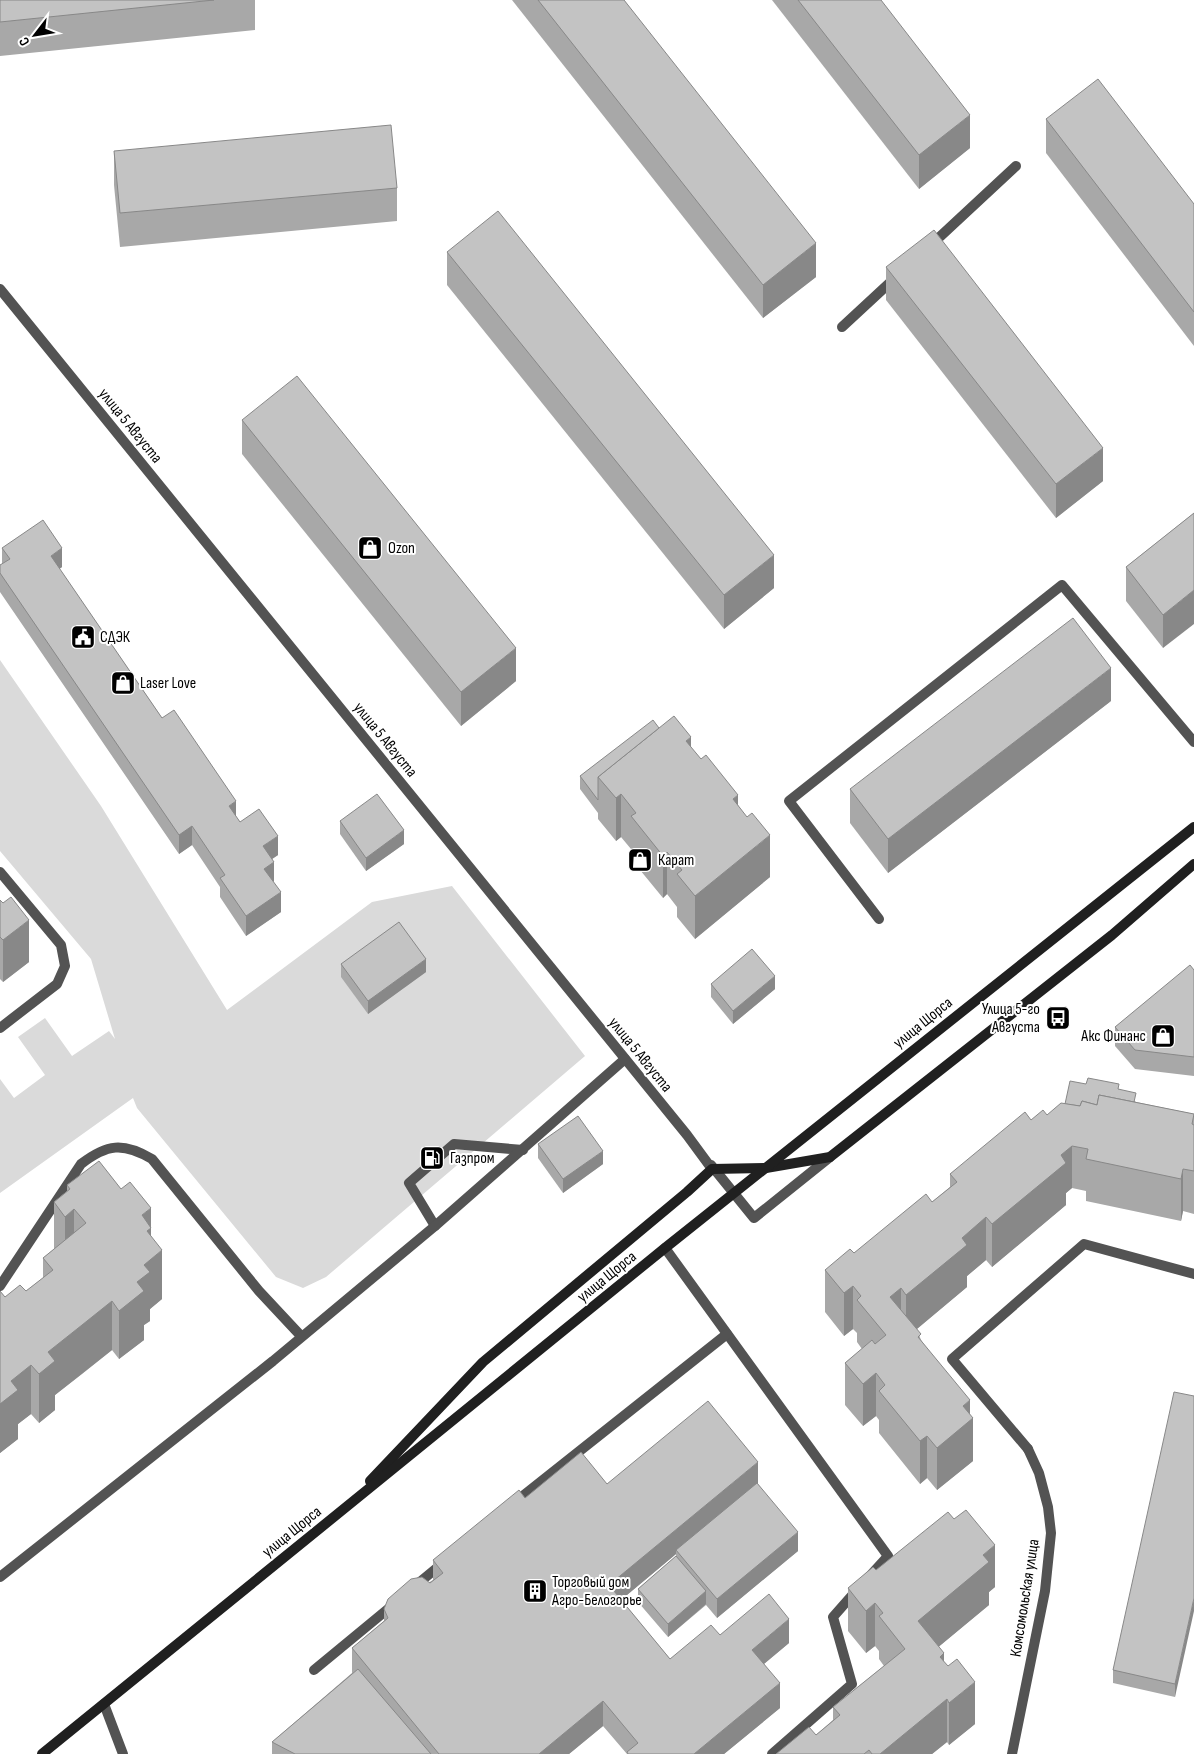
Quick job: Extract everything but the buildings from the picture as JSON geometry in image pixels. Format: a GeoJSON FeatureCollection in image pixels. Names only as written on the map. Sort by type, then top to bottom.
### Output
{"type":"FeatureCollection","features":[{"type":"Feature","properties":{"kind":"main road","name":"улица Щорса"},"geometry":{"type":"LineString","coordinates":[[42,1754],[665,1248],[735,1195],[766,1168],[1194,827]]}},
{"type":"Feature","properties":{"kind":"main road"},"geometry":{"type":"LineString","coordinates":[[342,1510],[483,1362],[712,1169],[766,1168],[830,1156],[1112,935],[1194,864]]}},
{"type":"Feature","properties":{"kind":"street"},"geometry":{"type":"LineString","coordinates":[[921,254],[1016,166]]}},
{"type":"Feature","properties":{"kind":"street"},"geometry":{"type":"LineString","coordinates":[[842,327],[907,267]]}},
{"type":"Feature","properties":{"kind":"street","name":"улица 5 Августа"},"geometry":{"type":"LineString","coordinates":[[0,289],[712,1169]]}},
{"type":"Feature","properties":{"kind":"street"},"geometry":{"type":"LineString","coordinates":[[879,919],[789,801],[1062,585],[1194,742]]}},
{"type":"Feature","properties":{"kind":"street"},"geometry":{"type":"LineString","coordinates":[[0,872],[61,945],[65,966],[57,984],[0,1028]]}},
{"type":"Feature","properties":{"kind":"street"},"geometry":{"type":"LineString","coordinates":[[0,1577],[273,1361],[435,1226],[624,1059]]}},
{"type":"Feature","properties":{"kind":"street"},"geometry":{"type":"LineString","coordinates":[[653,1094],[754,1218],[830,1156]]}},
{"type":"Feature","properties":{"kind":"street"},"geometry":{"type":"LineString","coordinates":[[435,1226],[409,1183],[454,1144],[523,1150]]}},
{"type":"Feature","properties":{"kind":"street"},"geometry":{"type":"LineString","coordinates":[[0,1286],[81,1164],[96,1152],[116,1147],[135,1149],[152,1159],[259,1291],[301,1336]]}},
{"type":"Feature","properties":{"kind":"street","name":"Комсомольская улица"},"geometry":{"type":"LineString","coordinates":[[1012,1754],[1045,1591],[1051,1533],[1048,1507],[1039,1473],[1028,1449],[952,1359],[1084,1244],[1194,1274]]}},
{"type":"Feature","properties":{"kind":"street"},"geometry":{"type":"LineString","coordinates":[[665,1248],[888,1556],[833,1617],[852,1684],[772,1754]]}},
{"type":"Feature","properties":{"kind":"street"},"geometry":{"type":"LineString","coordinates":[[508,1508],[727,1334]]}},
{"type":"Feature","properties":{"kind":"street"},"geometry":{"type":"LineString","coordinates":[[314,1670],[456,1552]]}},
{"type":"Feature","properties":{"kind":"street"},"geometry":{"type":"LineString","coordinates":[[104,1704],[123,1754]]}},
{"type":"Feature","properties":{"kind":"shaded area"},"geometry":{"type":"Polygon","coordinates":[[[0,660],[101,806],[227,1010],[372,902],[452,886],[585,1056],[326,1277],[303,1288],[276,1277],[137,1108],[133,1098],[0,1193],[0,1079],[14,1098],[45,1075],[18,1037],[45,1018],[72,1056],[109,1031],[115,1039],[91,959],[0,851],[0,660]]]}},
{"type":"Feature","properties":{"kind":"place","name":"Ozon"},"geometry":{"type":"Point","coordinates":[370,548]}},
{"type":"Feature","properties":{"kind":"place","name":"СДЭК"},"geometry":{"type":"Point","coordinates":[83,637]}},
{"type":"Feature","properties":{"kind":"place","name":"Laser Love"},"geometry":{"type":"Point","coordinates":[123,683]}},
{"type":"Feature","properties":{"kind":"place","name":"Карат"},"geometry":{"type":"Point","coordinates":[640,860]}},
{"type":"Feature","properties":{"kind":"place","name":"Улица 5-го Августа"},"geometry":{"type":"Point","coordinates":[1058,1018]}},
{"type":"Feature","properties":{"kind":"place","name":"Акс Финанс"},"geometry":{"type":"Point","coordinates":[1163,1036]}},
{"type":"Feature","properties":{"kind":"place","name":"Газпром"},"geometry":{"type":"Point","coordinates":[432,1158]}},
{"type":"Feature","properties":{"kind":"place","name":"Торговый дом Агро-Белогорье"},"geometry":{"type":"Point","coordinates":[535,1591]}}]}
